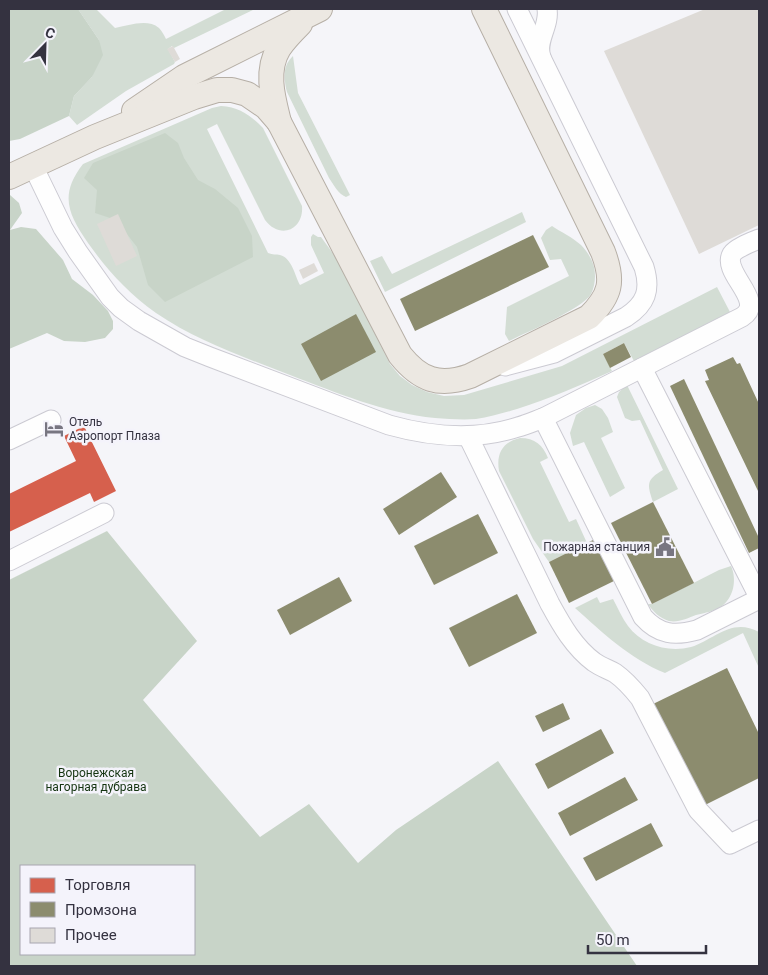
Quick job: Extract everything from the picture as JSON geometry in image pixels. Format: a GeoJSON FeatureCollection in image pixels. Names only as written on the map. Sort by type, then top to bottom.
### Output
{"type":"FeatureCollection","features":[{"type":"Feature","properties":{"kind":"main road"},"geometry":{"type":"LineString","coordinates":[[9,177],[95,137],[194,97],[217,90],[232,90],[247,94],[266,107],[279,122],[400,355],[408,365],[429,379],[442,382],[456,381],[470,376],[589,316],[603,302],[610,279],[608,265],[603,252],[484,9]]}},
{"type":"Feature","properties":{"kind":"main road"},"geometry":{"type":"LineString","coordinates":[[279,122],[271,84],[272,65],[279,48],[315,11]]}},
{"type":"Feature","properties":{"kind":"main road"},"geometry":{"type":"LineString","coordinates":[[95,137],[184,77],[315,11]]}},
{"type":"Feature","properties":{"kind":"street"},"geometry":{"type":"LineString","coordinates":[[470,376],[554,353],[636,311],[643,302],[647,290],[647,278],[644,267],[517,9]]}},
{"type":"Feature","properties":{"kind":"street"},"geometry":{"type":"LineString","coordinates":[[542,61],[540,45],[547,23],[548,14],[546,9]]}},
{"type":"Feature","properties":{"kind":"street"},"geometry":{"type":"LineString","coordinates":[[34,166],[63,228],[78,252],[110,297],[138,321],[185,347],[210,357],[389,425],[413,432],[437,435],[468,436],[497,432],[543,418],[746,315],[750,308],[749,301],[732,266],[731,258],[735,251],[759,239]]}},
{"type":"Feature","properties":{"kind":"street"},"geometry":{"type":"LineString","coordinates":[[543,418],[643,617],[650,625],[667,633],[678,634],[698,630],[759,598],[642,368]]}},
{"type":"Feature","properties":{"kind":"street"},"geometry":{"type":"LineString","coordinates":[[9,440],[51,420]]}},
{"type":"Feature","properties":{"kind":"street"},"geometry":{"type":"LineString","coordinates":[[468,436],[564,630],[595,663],[628,683],[640,698],[698,810],[730,844],[759,830]]}},
{"type":"Feature","properties":{"kind":"street"},"geometry":{"type":"LineString","coordinates":[[9,561],[104,513]]}},
{"type":"Feature","properties":{"kind":"shaded area"},"geometry":{"type":"Polygon","coordinates":[[[78,9],[96,9],[115,28],[143,23],[154,25],[160,29],[166,39],[226,9],[255,9],[174,48],[172,46],[168,49],[175,62],[174,64],[126,91],[77,125],[69,116],[74,96],[92,77],[99,40],[78,9]]]}},
{"type":"Feature","properties":{"kind":"shaded area"},"geometry":{"type":"Polygon","coordinates":[[[293,56],[298,93],[350,195],[346,197],[338,192],[329,178],[287,92],[285,68],[293,56]]]}},
{"type":"Feature","properties":{"kind":"shaded area"},"geometry":{"type":"Polygon","coordinates":[[[221,106],[234,108],[245,113],[263,128],[302,206],[302,214],[299,221],[290,230],[277,230],[271,226],[265,220],[217,124],[207,129],[268,253],[280,255],[287,260],[293,268],[300,285],[324,273],[311,245],[313,234],[321,237],[340,263],[390,364],[400,376],[412,385],[427,392],[444,396],[464,395],[562,366],[717,287],[730,312],[634,361],[624,343],[603,354],[612,371],[529,405],[476,419],[435,418],[398,412],[325,389],[238,355],[188,332],[156,313],[136,298],[103,263],[88,243],[75,223],[69,204],[71,185],[83,164],[212,108],[221,106]]]}},
{"type":"Feature","properties":{"kind":"shaded area"},"geometry":{"type":"Polygon","coordinates":[[[522,212],[526,222],[385,292],[370,261],[382,256],[392,274],[522,212]]]}},
{"type":"Feature","properties":{"kind":"shaded area"},"geometry":{"type":"Polygon","coordinates":[[[552,226],[578,242],[589,255],[595,274],[591,294],[586,300],[566,313],[509,341],[505,334],[507,307],[569,276],[561,259],[550,260],[541,238],[546,230],[552,226]]]}},
{"type":"Feature","properties":{"kind":"shaded area"},"geometry":{"type":"Polygon","coordinates":[[[627,385],[678,489],[653,502],[649,483],[653,477],[663,470],[640,420],[632,421],[625,418],[617,397],[619,392],[627,385]]]}},
{"type":"Feature","properties":{"kind":"shaded area"},"geometry":{"type":"Polygon","coordinates":[[[595,405],[602,409],[608,418],[613,432],[601,438],[625,488],[610,497],[584,442],[573,446],[570,433],[576,415],[586,408],[595,405]]]}},
{"type":"Feature","properties":{"kind":"shaded area"},"geometry":{"type":"Polygon","coordinates":[[[520,438],[530,439],[544,449],[548,458],[540,462],[569,522],[576,519],[587,543],[549,562],[533,539],[499,471],[498,465],[502,449],[509,442],[520,438]]]}},
{"type":"Feature","properties":{"kind":"shaded area"},"geometry":{"type":"Polygon","coordinates":[[[731,566],[734,576],[732,593],[722,606],[710,612],[683,620],[669,621],[654,612],[648,604],[652,604],[719,570],[731,566]]]}},
{"type":"Feature","properties":{"kind":"shaded area"},"geometry":{"type":"Polygon","coordinates":[[[597,597],[600,603],[613,599],[624,620],[634,633],[648,643],[665,648],[682,649],[691,647],[732,628],[749,628],[759,632],[759,668],[743,633],[665,673],[628,653],[575,608],[597,597]]]}},
{"type":"Feature","properties":{"kind":"green space"},"geometry":{"type":"Polygon","coordinates":[[[9,9],[78,9],[99,40],[103,55],[92,77],[74,96],[69,116],[20,139],[9,141],[9,9]]]}},
{"type":"Feature","properties":{"kind":"green space"},"geometry":{"type":"Polygon","coordinates":[[[165,133],[178,143],[184,158],[198,180],[215,189],[238,208],[252,236],[253,257],[165,302],[148,285],[137,247],[116,220],[95,213],[97,190],[84,178],[93,163],[165,133]]]}},
{"type":"Feature","properties":{"kind":"green space"},"geometry":{"type":"Polygon","coordinates":[[[10,195],[19,203],[22,213],[10,230],[21,227],[36,229],[63,260],[72,279],[93,295],[108,311],[113,321],[113,329],[105,338],[85,342],[64,341],[47,333],[9,349],[10,195]]]}},
{"type":"Feature","properties":{"kind":"green space","name":"Воронежская нагорная дубрава"},"geometry":{"type":"Polygon","coordinates":[[[107,531],[197,641],[143,700],[260,837],[309,804],[358,863],[396,830],[498,761],[637,966],[9,966],[9,580],[107,531]]]}},
{"type":"Feature","properties":{"kind":"building: Торговля"},"geometry":{"type":"Polygon","coordinates":[[[84,426],[116,491],[94,502],[90,493],[9,532],[9,494],[76,461],[64,436],[84,426]]]}},
{"type":"Feature","properties":{"kind":"building: Промзона"},"geometry":{"type":"Polygon","coordinates":[[[533,235],[549,267],[415,331],[400,299],[533,235]]]}},
{"type":"Feature","properties":{"kind":"building: Промзона"},"geometry":{"type":"Polygon","coordinates":[[[356,314],[376,352],[321,381],[301,344],[356,314]]]}},
{"type":"Feature","properties":{"kind":"building: Промзона"},"geometry":{"type":"Polygon","coordinates":[[[624,343],[631,357],[610,368],[603,354],[624,343]]]}},
{"type":"Feature","properties":{"kind":"building: Промзона"},"geometry":{"type":"Polygon","coordinates":[[[733,357],[737,364],[740,363],[759,404],[759,493],[705,381],[709,380],[705,370],[733,357]]]}},
{"type":"Feature","properties":{"kind":"building: Промзона"},"geometry":{"type":"Polygon","coordinates":[[[684,379],[759,538],[759,548],[749,553],[670,386],[684,379]]]}},
{"type":"Feature","properties":{"kind":"building: Промзона"},"geometry":{"type":"Polygon","coordinates":[[[441,472],[457,497],[399,535],[383,509],[441,472]]]}},
{"type":"Feature","properties":{"kind":"building: Промзона"},"geometry":{"type":"Polygon","coordinates":[[[653,502],[694,583],[652,604],[611,523],[653,502]]]}},
{"type":"Feature","properties":{"kind":"building: Промзона"},"geometry":{"type":"Polygon","coordinates":[[[478,514],[498,553],[434,585],[414,546],[478,514]]]}},
{"type":"Feature","properties":{"kind":"building: Промзона"},"geometry":{"type":"Polygon","coordinates":[[[595,539],[616,580],[569,603],[549,562],[595,539]]]}},
{"type":"Feature","properties":{"kind":"building: Промзона"},"geometry":{"type":"Polygon","coordinates":[[[339,577],[352,601],[290,635],[277,610],[339,577]]]}},
{"type":"Feature","properties":{"kind":"building: Промзона"},"geometry":{"type":"Polygon","coordinates":[[[517,594],[537,633],[469,667],[449,628],[517,594]]]}},
{"type":"Feature","properties":{"kind":"building: Промзона"},"geometry":{"type":"Polygon","coordinates":[[[727,668],[759,734],[759,778],[703,806],[653,704],[727,668]]]}},
{"type":"Feature","properties":{"kind":"building: Промзона"},"geometry":{"type":"Polygon","coordinates":[[[563,703],[570,719],[543,732],[535,716],[563,703]]]}},
{"type":"Feature","properties":{"kind":"building: Промзона"},"geometry":{"type":"Polygon","coordinates":[[[601,729],[614,753],[548,789],[535,764],[601,729]]]}},
{"type":"Feature","properties":{"kind":"building: Промзона"},"geometry":{"type":"Polygon","coordinates":[[[625,777],[638,800],[570,836],[558,813],[625,777]]]}},
{"type":"Feature","properties":{"kind":"building: Промзона"},"geometry":{"type":"Polygon","coordinates":[[[651,823],[663,846],[596,881],[583,858],[651,823]]]}},
{"type":"Feature","properties":{"kind":"building: Прочее"},"geometry":{"type":"Polygon","coordinates":[[[705,9],[759,9],[759,225],[699,254],[604,51],[705,9]]]}},
{"type":"Feature","properties":{"kind":"building: Прочее"},"geometry":{"type":"Polygon","coordinates":[[[173,46],[180,59],[175,62],[167,49],[173,46]]]}},
{"type":"Feature","properties":{"kind":"building: Прочее"},"geometry":{"type":"Polygon","coordinates":[[[118,214],[137,256],[116,266],[97,224],[118,214]]]}},
{"type":"Feature","properties":{"kind":"building: Прочее"},"geometry":{"type":"Polygon","coordinates":[[[314,263],[318,271],[303,279],[299,270],[314,263]]]}},
{"type":"Feature","properties":{"kind":"place","name":"Отель Аэропорт Плаза"},"geometry":{"type":"Point","coordinates":[54,429]}},
{"type":"Feature","properties":{"kind":"place","name":"Пожарная станция"},"geometry":{"type":"Point","coordinates":[665,547]}}]}
